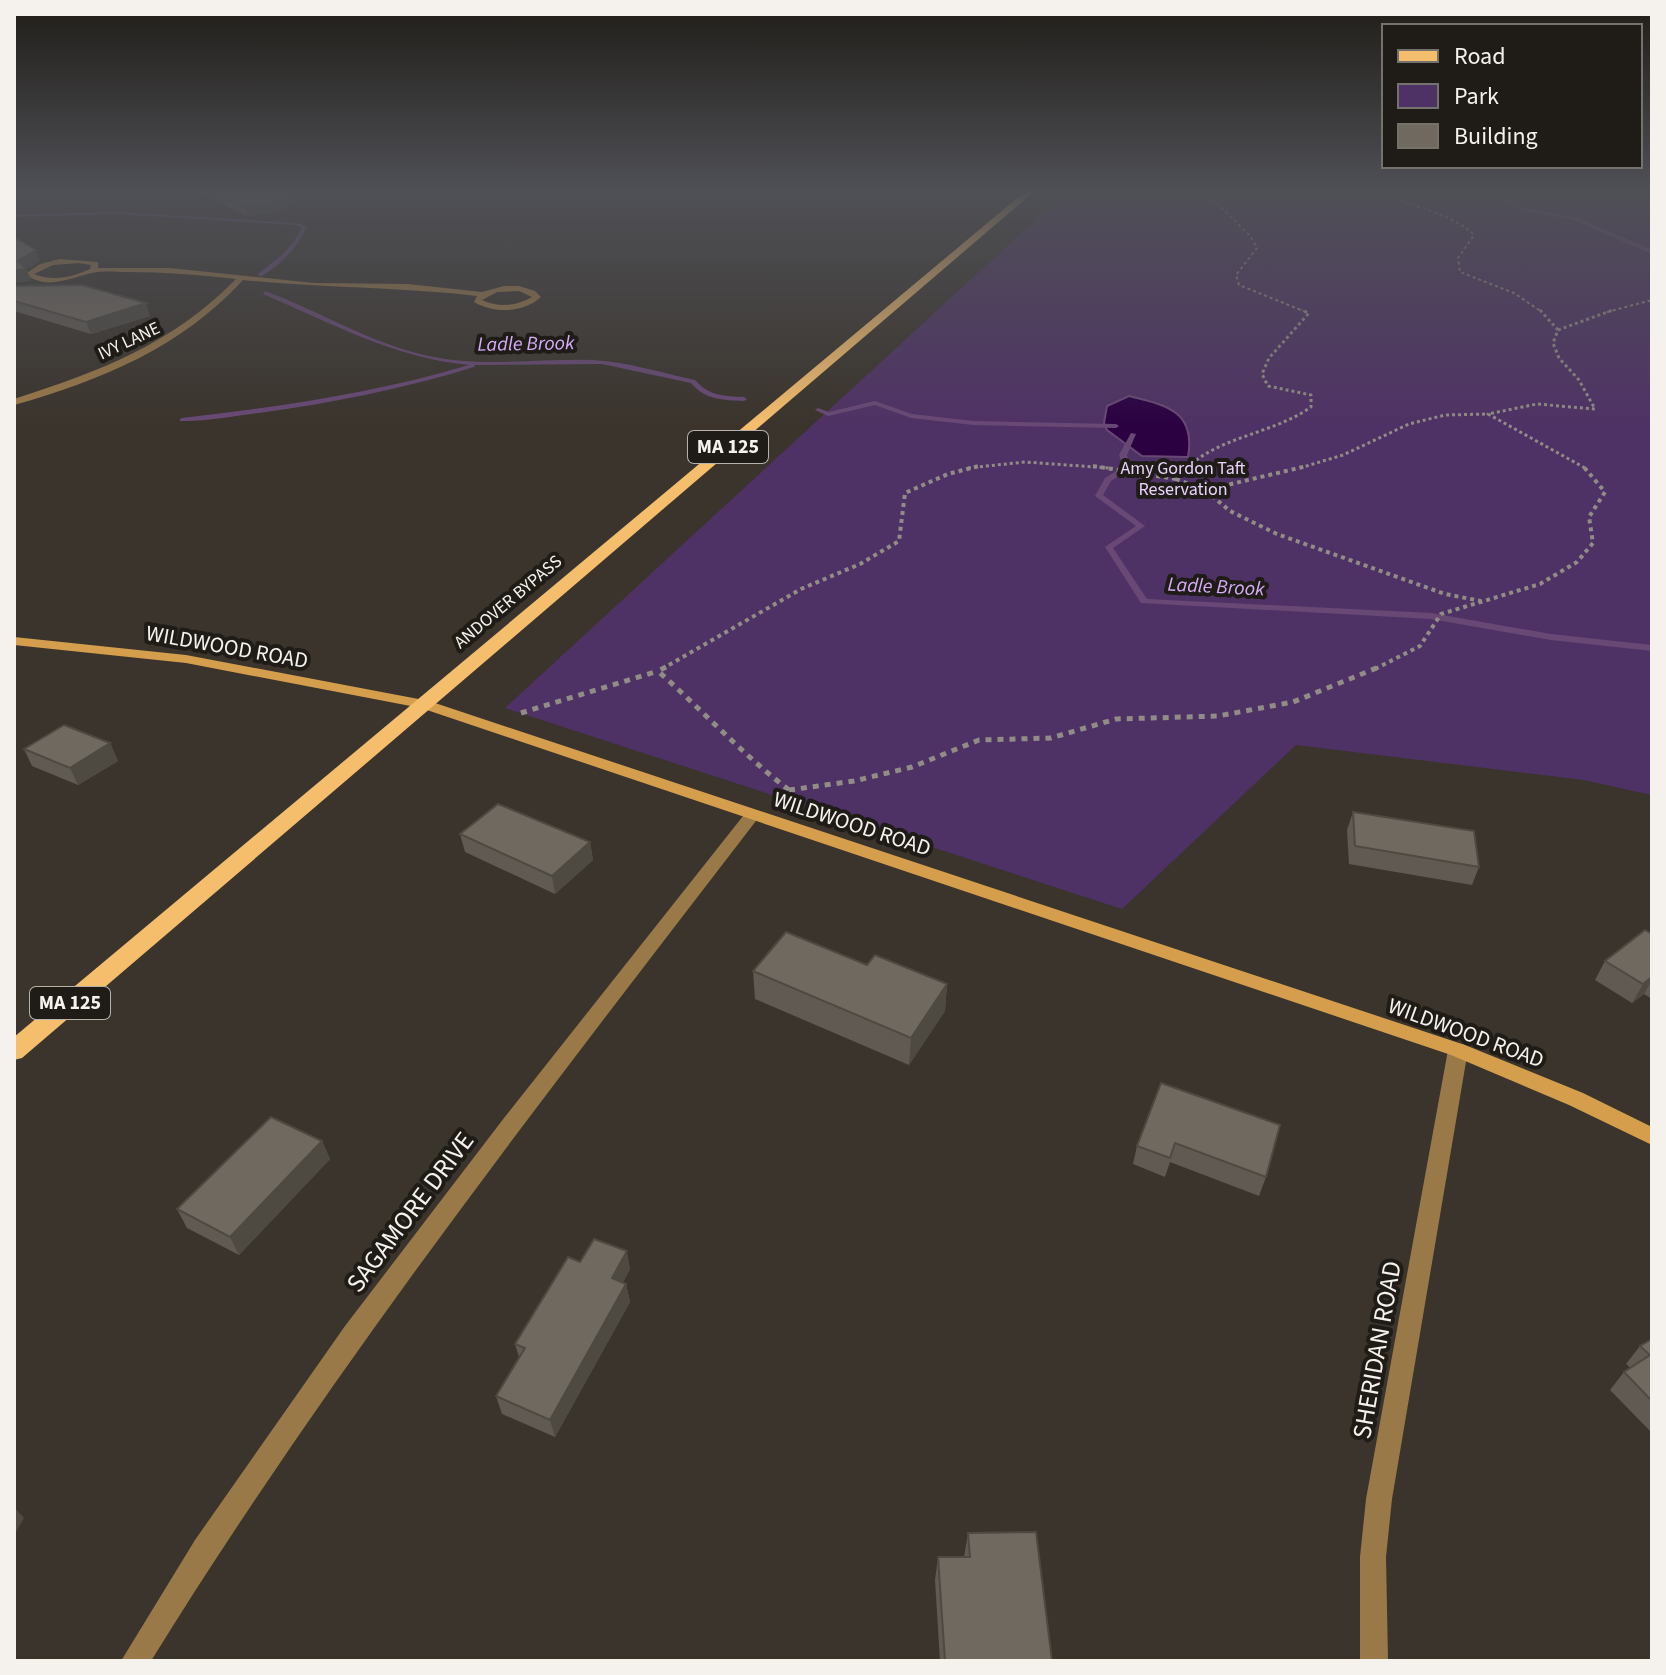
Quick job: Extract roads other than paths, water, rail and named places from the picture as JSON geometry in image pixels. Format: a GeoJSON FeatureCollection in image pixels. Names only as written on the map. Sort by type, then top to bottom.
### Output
{"type":"FeatureCollection","features":[{"type":"Feature","properties":{"kind":"main road","name":"ANDOVER BYPASS"},"geometry":{"type":"LineString","coordinates":[[14,1051],[941,267]]}},
{"type":"Feature","properties":{"kind":"street"},"geometry":{"type":"LineString","coordinates":[[41,267],[29,274],[35,279],[55,280],[94,270],[170,270],[314,285],[408,286],[483,294],[517,288],[532,291],[537,297],[522,305],[502,307],[480,303],[477,300],[483,294]]}},
{"type":"Feature","properties":{"kind":"street","name":"IVY LANE"},"geometry":{"type":"LineString","coordinates":[[14,402],[112,368],[153,350],[186,330],[240,279]]}},
{"type":"Feature","properties":{"kind":"street","name":"WILDWOOD ROAD"},"geometry":{"type":"LineString","coordinates":[[14,641],[186,659],[424,704],[1458,1050],[1576,1099],[1652,1137]]}},
{"type":"Feature","properties":{"kind":"street","name":"SAGAMORE DRIVE"},"geometry":{"type":"LineString","coordinates":[[135,1661],[295,1416],[387,1288],[753,814]]}},
{"type":"Feature","properties":{"kind":"street","name":"SHERIDAN ROAD"},"geometry":{"type":"LineString","coordinates":[[1374,1661],[1372,1579],[1379,1499],[1458,1050]]}},
{"type":"Feature","properties":{"kind":"waterway","name":"Ladle Brook"},"geometry":{"type":"LineString","coordinates":[[260,275],[271,267]]}},
{"type":"Feature","properties":{"kind":"waterway","name":"Ladle Brook"},"geometry":{"type":"LineString","coordinates":[[265,293],[367,338],[430,358],[491,364],[602,363],[693,381],[704,392],[715,397],[744,399]]}},
{"type":"Feature","properties":{"kind":"waterway"},"geometry":{"type":"LineString","coordinates":[[182,420],[364,394],[472,366]]}},
{"type":"Feature","properties":{"kind":"waterway","name":"Ladle Brook"},"geometry":{"type":"LineString","coordinates":[[818,410],[828,414],[875,403],[911,416],[973,423],[1116,426]]}},
{"type":"Feature","properties":{"kind":"waterway","name":"Ladle Brook"},"geometry":{"type":"LineString","coordinates":[[1133,434],[1123,455],[1127,468],[1108,480],[1099,496],[1141,526],[1109,547],[1144,601],[1431,616],[1551,637],[1652,648]]}},
{"type":"Feature","properties":{"kind":"park label","name":"Amy Gordon Taft Reservation"},"geometry":{"type":"Point","coordinates":[1183,478]}}]}
